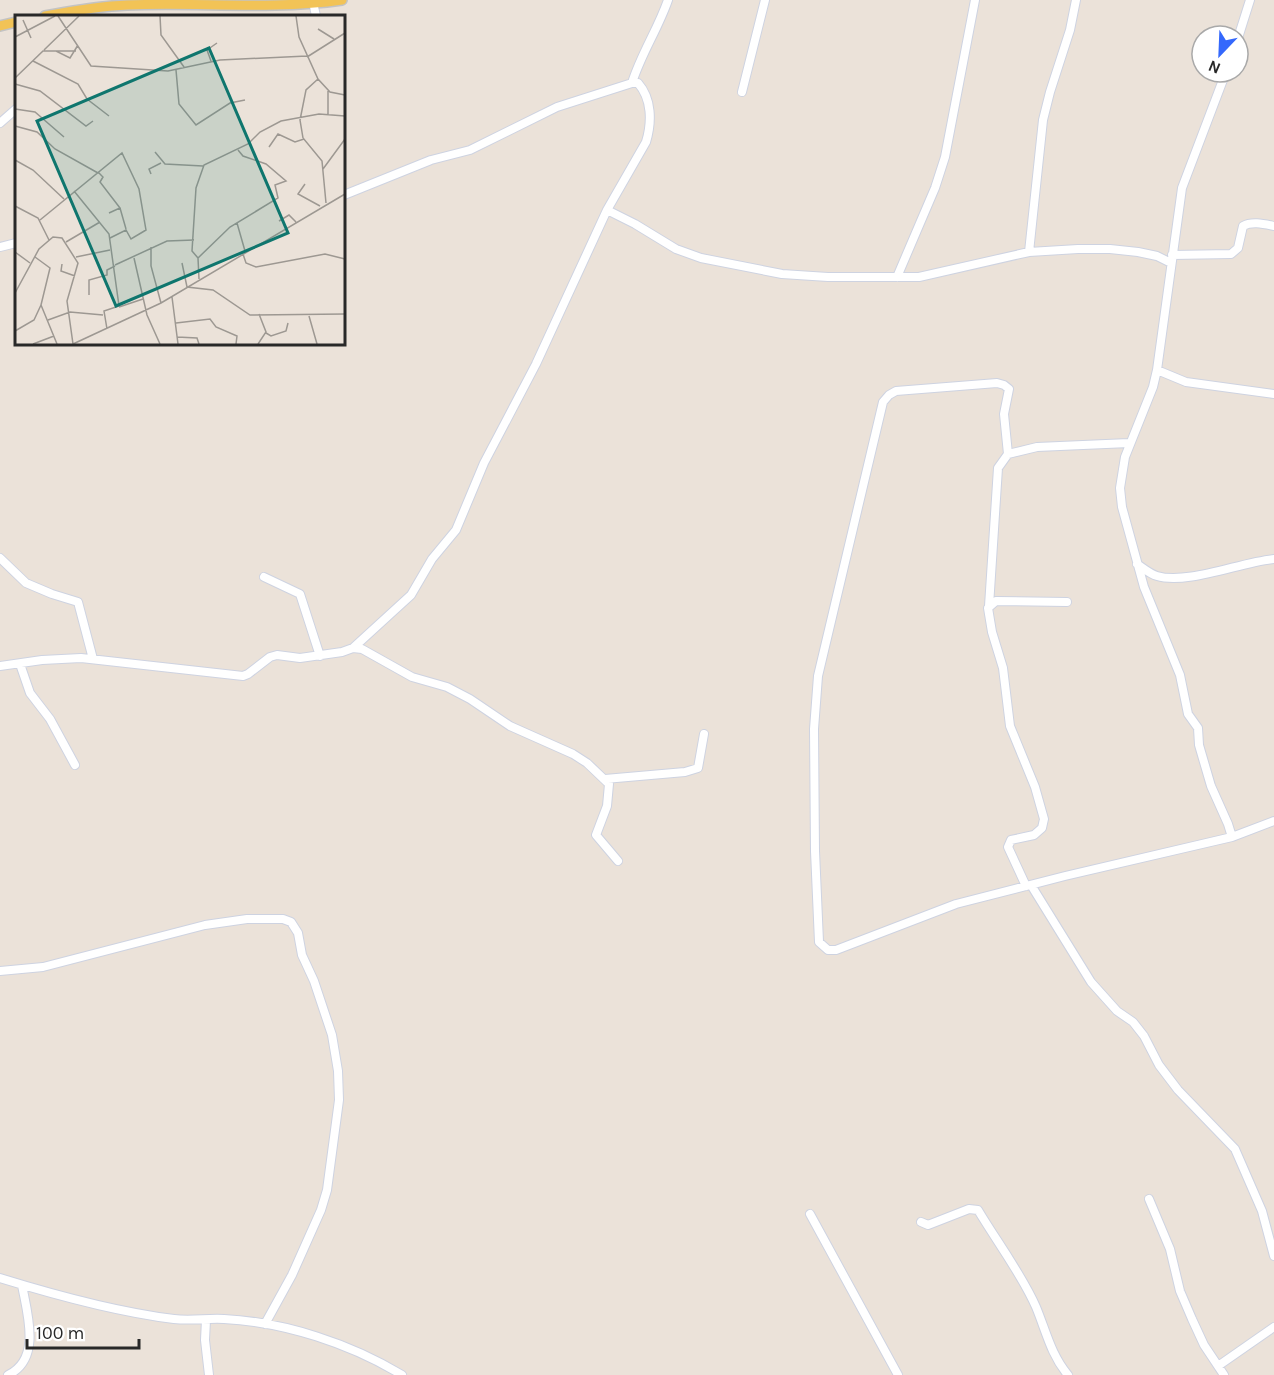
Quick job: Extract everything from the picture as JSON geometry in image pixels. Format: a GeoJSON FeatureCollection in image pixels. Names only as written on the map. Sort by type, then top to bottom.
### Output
{"type":"FeatureCollection","features":[{"type":"Feature","properties":{"kind":"main road"},"geometry":{"type":"LineString","coordinates":[[51,15],[126,5],[235,6],[336,0]]}},
{"type":"Feature","properties":{"kind":"main road"},"geometry":{"type":"LineString","coordinates":[[0,26],[15,22]]}},
{"type":"Feature","properties":{"kind":"street"},"geometry":{"type":"LineString","coordinates":[[632,83],[638,63],[652,39],[668,0]]}},
{"type":"Feature","properties":{"kind":"street"},"geometry":{"type":"LineString","coordinates":[[742,92],[765,0]]}},
{"type":"Feature","properties":{"kind":"street"},"geometry":{"type":"LineString","coordinates":[[897,277],[936,188],[945,157],[975,0]]}},
{"type":"Feature","properties":{"kind":"street"},"geometry":{"type":"LineString","coordinates":[[1029,252],[1043,120],[1070,30],[1076,0]]}},
{"type":"Feature","properties":{"kind":"street"},"geometry":{"type":"LineString","coordinates":[[1242,24],[1250,0]]}},
{"type":"Feature","properties":{"kind":"street"},"geometry":{"type":"LineString","coordinates":[[313,2],[316,15]]}},
{"type":"Feature","properties":{"kind":"street"},"geometry":{"type":"LineString","coordinates":[[0,666],[42,660],[93,659],[243,676],[270,657],[277,655],[300,658],[342,652],[353,648],[411,595],[432,560],[456,531],[484,463],[536,364],[607,210],[646,142],[650,130],[647,97],[638,83],[632,83],[557,107],[470,150],[405,169],[345,195]]}},
{"type":"Feature","properties":{"kind":"street"},"geometry":{"type":"LineString","coordinates":[[1221,84],[1182,188],[1157,370],[1153,387],[1129,443],[1121,473],[1120,488],[1122,507],[1144,587],[1180,675],[1188,714],[1198,728],[1199,745],[1211,786],[1232,837]]}},
{"type":"Feature","properties":{"kind":"street"},"geometry":{"type":"LineString","coordinates":[[0,123],[15,110]]}},
{"type":"Feature","properties":{"kind":"street"},"geometry":{"type":"LineString","coordinates":[[607,210],[636,224],[676,249],[701,258],[782,274],[828,277],[919,277],[1029,252],[1110,249],[1172,259],[1231,254],[1238,248],[1243,226],[1248,224],[1274,226]]}},
{"type":"Feature","properties":{"kind":"street"},"geometry":{"type":"LineString","coordinates":[[0,247],[15,243]]}},
{"type":"Feature","properties":{"kind":"street"},"geometry":{"type":"LineString","coordinates":[[1157,370],[1186,382],[1274,394]]}},
{"type":"Feature","properties":{"kind":"street"},"geometry":{"type":"LineString","coordinates":[[1008,454],[1004,414],[1009,389],[1004,385],[997,383],[896,391],[883,402],[818,676],[814,740],[819,942],[828,950],[836,950],[956,904],[1232,837],[1274,821]]}},
{"type":"Feature","properties":{"kind":"street"},"geometry":{"type":"LineString","coordinates":[[1129,443],[1037,447],[1008,454],[998,468],[988,608],[992,632],[1004,668],[1010,726],[1035,786],[1044,819],[1042,828],[1034,835],[1011,840],[1008,847],[1028,885],[1091,982],[1117,1011],[1132,1022],[1178,1090],[1234,1149],[1262,1211],[1274,1257]]}},
{"type":"Feature","properties":{"kind":"street"},"geometry":{"type":"LineString","coordinates":[[0,558],[27,583],[78,602],[82,625],[93,659]]}},
{"type":"Feature","properties":{"kind":"street"},"geometry":{"type":"LineString","coordinates":[[1137,564],[1156,576],[1168,578],[1195,575],[1274,559]]}},
{"type":"Feature","properties":{"kind":"street"},"geometry":{"type":"LineString","coordinates":[[264,577],[300,594],[320,656]]}},
{"type":"Feature","properties":{"kind":"street"},"geometry":{"type":"LineString","coordinates":[[988,608],[996,601],[1067,602]]}},
{"type":"Feature","properties":{"kind":"street"},"geometry":{"type":"LineString","coordinates":[[353,648],[362,649],[412,676],[456,691],[510,726],[573,754],[587,763],[609,784],[609,797],[596,835],[618,861]]}},
{"type":"Feature","properties":{"kind":"street"},"geometry":{"type":"LineString","coordinates":[[20,664],[30,693],[50,719],[75,765]]}},
{"type":"Feature","properties":{"kind":"street"},"geometry":{"type":"LineString","coordinates":[[606,779],[684,772],[698,768],[704,734]]}},
{"type":"Feature","properties":{"kind":"street"},"geometry":{"type":"LineString","coordinates":[[0,971],[43,967],[205,925],[247,919],[283,919],[291,922],[298,933],[302,955],[314,981],[332,1035],[338,1071],[339,1100],[327,1190],[321,1210],[302,1254],[265,1324]]}},
{"type":"Feature","properties":{"kind":"street"},"geometry":{"type":"LineString","coordinates":[[1149,1199],[1170,1250],[1184,1300],[1204,1346],[1224,1375]]}},
{"type":"Feature","properties":{"kind":"street"},"geometry":{"type":"LineString","coordinates":[[921,1222],[928,1225],[969,1209],[978,1210],[1025,1287],[1036,1308],[1050,1346],[1068,1375]]}},
{"type":"Feature","properties":{"kind":"street"},"geometry":{"type":"LineString","coordinates":[[810,1214],[898,1375]]}},
{"type":"Feature","properties":{"kind":"street"},"geometry":{"type":"LineString","coordinates":[[0,1278],[129,1312],[176,1319],[224,1319],[265,1324],[316,1337],[366,1356],[402,1375]]}},
{"type":"Feature","properties":{"kind":"street"},"geometry":{"type":"LineString","coordinates":[[8,1375],[21,1364],[29,1349],[31,1335],[22,1285]]}},
{"type":"Feature","properties":{"kind":"street"},"geometry":{"type":"LineString","coordinates":[[206,1320],[205,1340],[209,1375]]}},
{"type":"Feature","properties":{"kind":"street"},"geometry":{"type":"LineString","coordinates":[[1218,1366],[1274,1327]]}}]}
